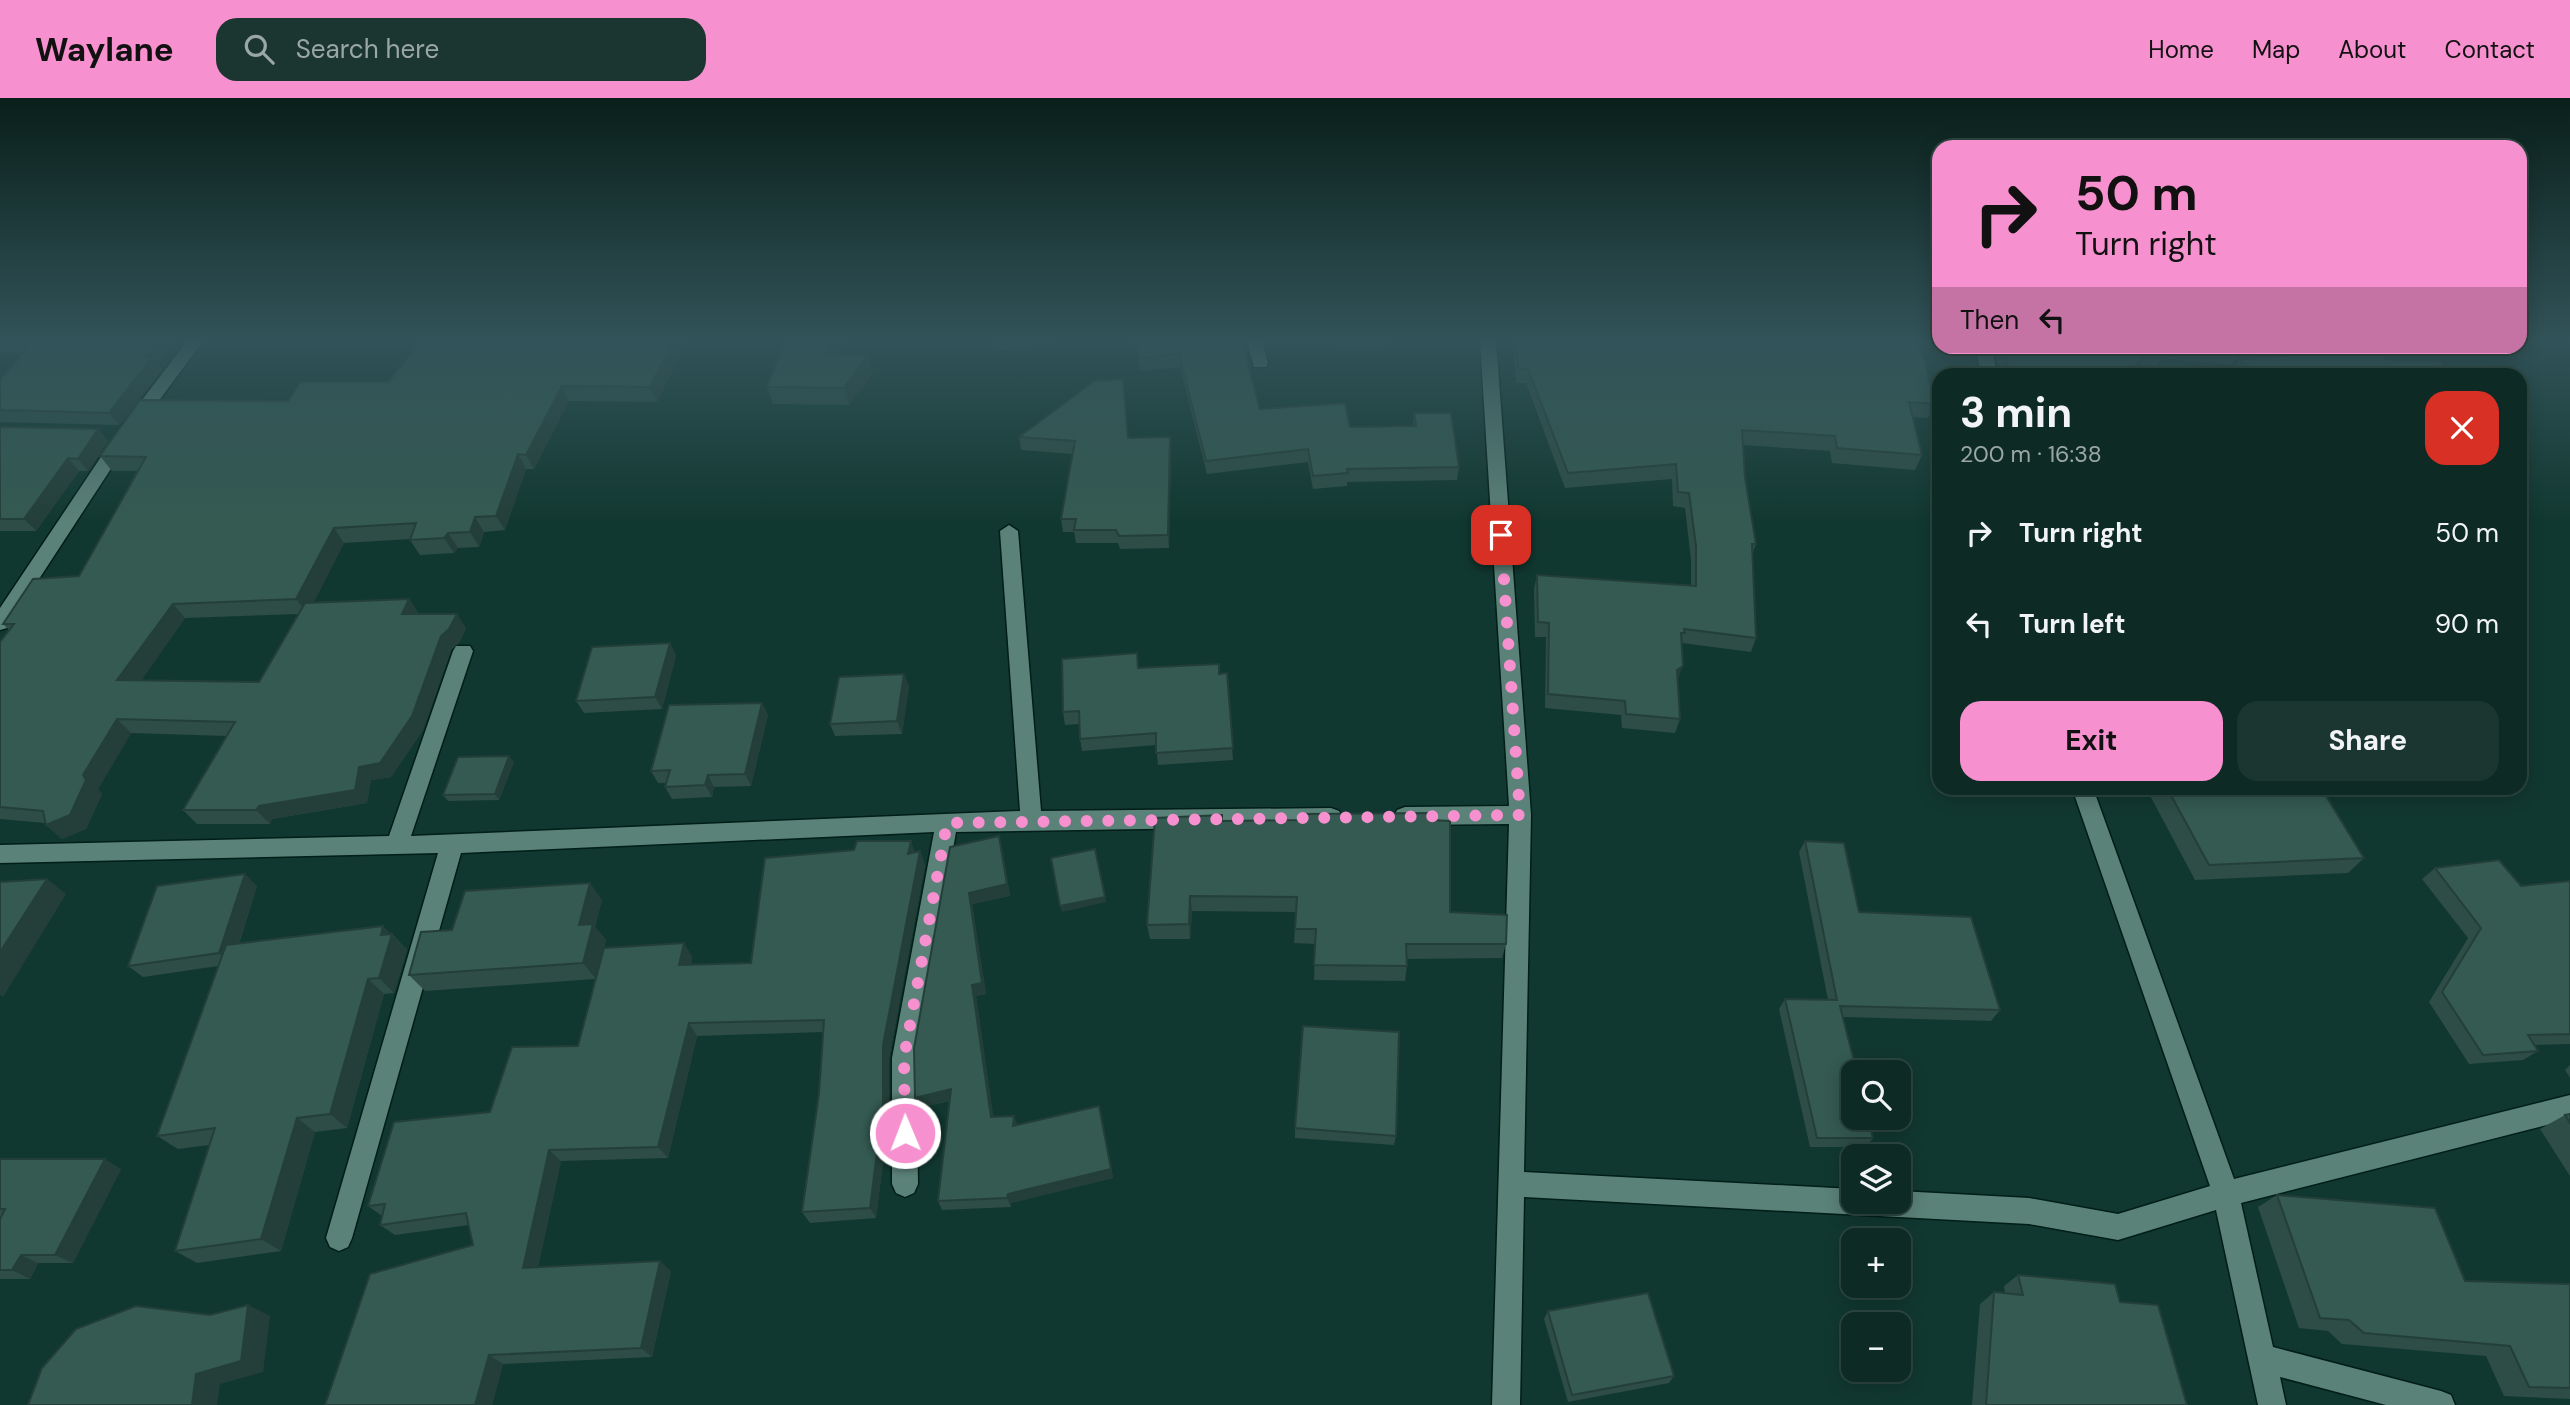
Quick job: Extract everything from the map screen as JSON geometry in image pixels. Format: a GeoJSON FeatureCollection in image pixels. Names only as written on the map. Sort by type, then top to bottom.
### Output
{"type":"FeatureCollection","features":[{"type":"Feature","properties":{"kind":"street"},"geometry":{"type":"LineString","coordinates":[[0,623],[125,434],[150,401]]}},
{"type":"Feature","properties":{"kind":"street"},"geometry":{"type":"LineString","coordinates":[[1492,401],[1520,815],[1506,1405]]}},
{"type":"Feature","properties":{"kind":"street"},"geometry":{"type":"LineString","coordinates":[[97,433],[125,434]]}},
{"type":"Feature","properties":{"kind":"street"},"geometry":{"type":"LineString","coordinates":[[1009,531],[1031,820]]}},
{"type":"Feature","properties":{"kind":"street"},"geometry":{"type":"LineString","coordinates":[[397,845],[463,650]]}},
{"type":"Feature","properties":{"kind":"street"},"geometry":{"type":"LineString","coordinates":[[2085,795],[2226,1194],[2273,1405]]}},
{"type":"Feature","properties":{"kind":"street"},"geometry":{"type":"LineString","coordinates":[[1380,816],[1520,815]]}},
{"type":"Feature","properties":{"kind":"street"},"geometry":{"type":"LineString","coordinates":[[0,855],[452,844],[561,837],[1031,820],[1352,817]]}},
{"type":"Feature","properties":{"kind":"street"},"geometry":{"type":"LineString","coordinates":[[905,1184],[904,1058],[947,823]]}},
{"type":"Feature","properties":{"kind":"street"},"geometry":{"type":"LineString","coordinates":[[339,1238],[452,844]]}},
{"type":"Feature","properties":{"kind":"street"},"geometry":{"type":"LineString","coordinates":[[1911,1205],[2029,1211],[2118,1227],[2226,1194],[2570,1107]]}},
{"type":"Feature","properties":{"kind":"street"},"geometry":{"type":"LineString","coordinates":[[1511,1184],[1841,1201]]}},
{"type":"Feature","properties":{"kind":"street"},"geometry":{"type":"LineString","coordinates":[[2264,1359],[2441,1405]]}},
{"type":"Feature","properties":{"kind":"building"},"geometry":{"type":"Polygon","coordinates":[[[0,401],[118,401],[109,413],[0,410],[0,401]]]}},
{"type":"Feature","properties":{"kind":"building"},"geometry":{"type":"Polygon","coordinates":[[[139,401],[554,401],[526,455],[518,454],[496,516],[475,517],[470,532],[448,533],[444,538],[410,540],[416,523],[334,528],[296,599],[173,604],[117,680],[259,682],[305,603],[409,599],[402,614],[457,614],[449,629],[441,636],[412,716],[380,763],[359,767],[355,790],[259,806],[256,810],[183,810],[235,722],[117,719],[83,775],[86,780],[70,815],[46,825],[43,811],[0,807],[0,642],[14,624],[3,624],[33,579],[79,576],[146,457],[100,456],[139,401]]]}},
{"type":"Feature","properties":{"kind":"building"},"geometry":{"type":"Polygon","coordinates":[[[1067,401],[1125,401],[1128,438],[1170,437],[1168,535],[1119,536],[1116,530],[1074,530],[1076,519],[1061,519],[1075,441],[1019,437],[1067,401]]]}},
{"type":"Feature","properties":{"kind":"building"},"geometry":{"type":"Polygon","coordinates":[[[1191,401],[1258,401],[1260,409],[1345,403],[1350,427],[1416,426],[1414,413],[1451,413],[1459,467],[1347,469],[1348,473],[1313,476],[1308,449],[1206,461],[1191,401]]]}},
{"type":"Feature","properties":{"kind":"building"},"geometry":{"type":"Polygon","coordinates":[[[1540,401],[1932,401],[1932,404],[1909,402],[1922,455],[1837,448],[1835,436],[1742,430],[1745,478],[1756,544],[1752,544],[1756,638],[1684,629],[1685,633],[1681,633],[1683,666],[1677,670],[1680,719],[1626,714],[1625,701],[1548,694],[1549,623],[1538,622],[1537,575],[1696,586],[1696,546],[1689,493],[1678,492],[1676,464],[1568,473],[1540,401]]]}},
{"type":"Feature","properties":{"kind":"building"},"geometry":{"type":"Polygon","coordinates":[[[0,427],[98,429],[78,459],[68,458],[24,519],[0,519],[0,427]]]}},
{"type":"Feature","properties":{"kind":"building"},"geometry":{"type":"Polygon","coordinates":[[[670,643],[655,697],[576,701],[592,647],[670,643]]]}},
{"type":"Feature","properties":{"kind":"building"},"geometry":{"type":"Polygon","coordinates":[[[1137,653],[1138,668],[1219,664],[1219,674],[1227,673],[1233,748],[1156,753],[1156,733],[1080,739],[1079,711],[1063,712],[1062,659],[1137,653]]]}},
{"type":"Feature","properties":{"kind":"building"},"geometry":{"type":"Polygon","coordinates":[[[904,674],[897,721],[830,724],[839,677],[904,674]]]}},
{"type":"Feature","properties":{"kind":"building"},"geometry":{"type":"Polygon","coordinates":[[[762,703],[745,774],[708,775],[705,785],[665,787],[670,770],[651,771],[669,705],[762,703]]]}},
{"type":"Feature","properties":{"kind":"building"},"geometry":{"type":"Polygon","coordinates":[[[509,756],[495,794],[443,795],[458,757],[509,756]]]}},
{"type":"Feature","properties":{"kind":"building"},"geometry":{"type":"Polygon","coordinates":[[[2171,795],[2325,795],[2364,858],[2209,865],[2171,795]]]}},
{"type":"Feature","properties":{"kind":"building"},"geometry":{"type":"Polygon","coordinates":[[[1432,813],[1432,820],[1450,821],[1450,912],[1507,915],[1506,944],[1406,944],[1407,966],[1314,965],[1316,929],[1295,929],[1297,897],[1190,896],[1189,924],[1147,925],[1155,818],[1222,815],[1222,821],[1302,820],[1302,814],[1432,813]]]}},
{"type":"Feature","properties":{"kind":"building"},"geometry":{"type":"Polygon","coordinates":[[[999,836],[1007,884],[969,893],[982,983],[972,985],[991,1117],[1014,1116],[1013,1126],[1099,1106],[1111,1169],[1008,1194],[1007,1198],[938,1201],[951,1089],[915,1098],[914,1048],[950,847],[999,836]]]}},
{"type":"Feature","properties":{"kind":"building"},"geometry":{"type":"Polygon","coordinates":[[[857,841],[911,841],[908,854],[920,851],[883,1045],[883,1103],[870,1208],[802,1212],[819,1094],[824,1020],[689,1023],[658,1147],[549,1150],[523,1268],[660,1261],[641,1348],[489,1355],[475,1405],[325,1405],[370,1274],[473,1245],[466,1213],[380,1225],[385,1204],[368,1206],[394,1122],[490,1112],[512,1047],[578,1046],[604,948],[684,943],[679,965],[751,963],[765,858],[854,850],[857,841]]]}},
{"type":"Feature","properties":{"kind":"building"},"geometry":{"type":"Polygon","coordinates":[[[1805,841],[1844,843],[1859,912],[1971,917],[2000,1010],[1840,1006],[1854,1060],[1841,1060],[1841,1130],[1871,1130],[1873,1138],[1817,1138],[1785,999],[1837,1000],[1805,841]]]}},
{"type":"Feature","properties":{"kind":"building"},"geometry":{"type":"Polygon","coordinates":[[[1095,849],[1105,897],[1060,906],[1051,858],[1095,849]]]}},
{"type":"Feature","properties":{"kind":"building"},"geometry":{"type":"Polygon","coordinates":[[[2499,860],[2521,886],[2570,881],[2570,1034],[2528,1035],[2538,1051],[2483,1055],[2442,992],[2481,928],[2435,868],[2499,860]]]}},
{"type":"Feature","properties":{"kind":"building"},"geometry":{"type":"Polygon","coordinates":[[[245,874],[219,953],[128,966],[157,886],[245,874]]]}},
{"type":"Feature","properties":{"kind":"building"},"geometry":{"type":"Polygon","coordinates":[[[47,879],[0,952],[0,882],[47,879]]]}},
{"type":"Feature","properties":{"kind":"building"},"geometry":{"type":"Polygon","coordinates":[[[590,883],[579,925],[593,924],[583,963],[409,975],[421,932],[452,930],[465,891],[590,883]]]}},
{"type":"Feature","properties":{"kind":"building"},"geometry":{"type":"Polygon","coordinates":[[[383,926],[381,935],[392,934],[379,978],[368,979],[330,1114],[297,1118],[261,1239],[175,1251],[215,1128],[157,1136],[226,945],[383,926]]]}},
{"type":"Feature","properties":{"kind":"building"},"geometry":{"type":"Polygon","coordinates":[[[1303,1026],[1399,1032],[1396,1136],[1295,1128],[1303,1026]]]}},
{"type":"Feature","properties":{"kind":"building"},"geometry":{"type":"Polygon","coordinates":[[[0,1159],[105,1159],[55,1255],[21,1255],[12,1270],[0,1270],[0,1219],[5,1209],[0,1209],[0,1159]]]}},
{"type":"Feature","properties":{"kind":"building"},"geometry":{"type":"Polygon","coordinates":[[[2277,1195],[2435,1208],[2465,1281],[2570,1284],[2570,1388],[2529,1387],[2510,1346],[2364,1333],[2349,1320],[2320,1318],[2277,1195]]]}},
{"type":"Feature","properties":{"kind":"building"},"geometry":{"type":"Polygon","coordinates":[[[2018,1275],[2115,1284],[2120,1302],[2158,1305],[2187,1405],[1986,1405],[1994,1292],[2023,1295],[2018,1275]]]}},
{"type":"Feature","properties":{"kind":"building"},"geometry":{"type":"Polygon","coordinates":[[[1648,1293],[1674,1376],[1572,1395],[1548,1311],[1648,1293]]]}},
{"type":"Feature","properties":{"kind":"building"},"geometry":{"type":"Polygon","coordinates":[[[248,1305],[241,1361],[196,1374],[192,1405],[28,1405],[42,1368],[76,1329],[136,1306],[210,1315],[248,1305]]]}},
{"type":"Feature","properties":{"kind":"route"},"geometry":{"type":"LineString","coordinates":[[905,1133],[904,1058],[947,823],[1520,815],[1501,535]]}}]}
